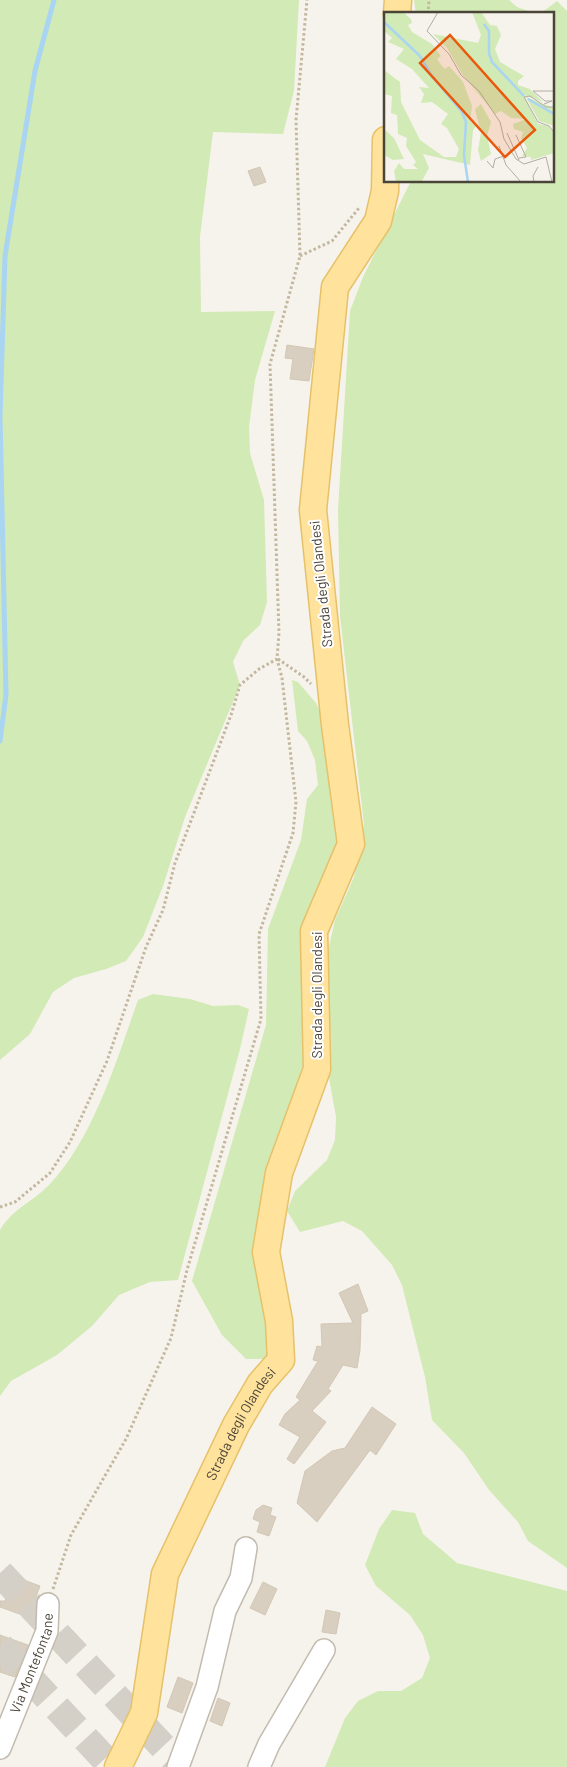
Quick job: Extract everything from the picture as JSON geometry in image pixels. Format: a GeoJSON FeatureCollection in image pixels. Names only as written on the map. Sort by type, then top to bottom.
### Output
{"type":"FeatureCollection","features":[{"type":"Feature","properties":{"kind":"main road","name":"Strada degli Olandesi"},"geometry":{"type":"LineString","coordinates":[[118,1767],[144,1713],[164,1574],[236,1425],[260,1384],[281,1360],[279,1321],[266,1252],[279,1173],[317,1069],[314,931],[351,844],[335,725],[313,510],[335,287],[378,221],[386,191],[386,182]]}},
{"type":"Feature","properties":{"kind":"street"},"geometry":{"type":"LineString","coordinates":[[178,1767],[207,1687],[225,1611],[241,1578],[246,1548]]}},
{"type":"Feature","properties":{"kind":"street","name":"Via Montefontane"},"geometry":{"type":"LineString","coordinates":[[0,1748],[48,1631],[48,1604]]}},
{"type":"Feature","properties":{"kind":"street"},"geometry":{"type":"LineString","coordinates":[[259,1767],[270,1744],[324,1650]]}},
{"type":"Feature","properties":{"kind":"path"},"geometry":{"type":"LineString","coordinates":[[48,1604],[71,1535],[126,1439],[171,1338],[190,1261],[261,1019],[259,934],[293,833],[296,802],[282,678],[278,659],[279,633],[270,364],[300,256],[296,120],[307,0]]}},
{"type":"Feature","properties":{"kind":"path"},"geometry":{"type":"LineString","coordinates":[[300,256],[332,241],[365,200]]}},
{"type":"Feature","properties":{"kind":"path"},"geometry":{"type":"LineString","coordinates":[[0,1207],[15,1202],[50,1173],[70,1142],[107,1061],[146,946],[164,910],[175,863],[232,715],[240,685],[259,669],[278,659]]}},
{"type":"Feature","properties":{"kind":"green space"},"geometry":{"type":"Polygon","coordinates":[[[0,0],[299,0],[294,91],[283,134],[213,132],[200,237],[201,312],[275,311],[255,380],[249,427],[250,453],[264,500],[267,602],[260,625],[243,641],[233,662],[240,685],[185,817],[163,886],[143,937],[126,961],[74,978],[53,992],[30,1034],[0,1060],[0,0]]]}},
{"type":"Feature","properties":{"kind":"green space"},"geometry":{"type":"Polygon","coordinates":[[[414,0],[509,0],[517,7],[531,12],[416,12],[414,0]]]}},
{"type":"Feature","properties":{"kind":"green space"},"geometry":{"type":"Polygon","coordinates":[[[557,1],[567,11],[567,1568],[528,1541],[518,1522],[489,1490],[464,1453],[432,1420],[425,1377],[402,1285],[392,1265],[362,1231],[343,1221],[300,1232],[287,1211],[295,1191],[327,1160],[335,1140],[336,1117],[328,1072],[329,1022],[326,959],[335,920],[354,877],[364,825],[340,616],[338,510],[350,311],[363,277],[410,182],[554,182],[554,12],[543,12],[557,1]]]}},
{"type":"Feature","properties":{"kind":"green space"},"geometry":{"type":"Polygon","coordinates":[[[292,680],[298,682],[316,703],[327,727],[343,844],[322,888],[309,1067],[276,1150],[276,1359],[246,1359],[222,1335],[192,1281],[266,1025],[268,929],[301,840],[307,799],[318,785],[315,760],[307,741],[298,731],[292,680]]]}},
{"type":"Feature","properties":{"kind":"green space"},"geometry":{"type":"Polygon","coordinates":[[[153,994],[190,999],[213,1006],[238,1005],[249,1009],[178,1280],[150,1282],[119,1295],[92,1326],[57,1355],[11,1381],[0,1396],[0,1230],[11,1216],[44,1190],[66,1165],[92,1121],[103,1096],[138,1000],[153,994]]]}},
{"type":"Feature","properties":{"kind":"green space"},"geometry":{"type":"Polygon","coordinates":[[[392,1510],[415,1513],[423,1534],[457,1563],[567,1591],[567,1767],[325,1767],[345,1718],[358,1701],[378,1691],[401,1691],[422,1678],[430,1658],[423,1635],[410,1615],[376,1586],[365,1565],[379,1529],[392,1510]]]}},
{"type":"Feature","properties":{"kind":"building"},"geometry":{"type":"Polygon","coordinates":[[[260,167],[266,182],[254,186],[248,171],[260,167]]]}},
{"type":"Feature","properties":{"kind":"building"},"geometry":{"type":"Polygon","coordinates":[[[287,345],[314,349],[309,381],[290,379],[293,359],[285,358],[287,345]]]}},
{"type":"Feature","properties":{"kind":"building"},"geometry":{"type":"Polygon","coordinates":[[[358,1284],[368,1311],[361,1314],[360,1350],[357,1368],[343,1365],[328,1389],[331,1391],[312,1411],[326,1422],[294,1464],[287,1459],[300,1437],[279,1425],[285,1414],[300,1400],[296,1397],[318,1361],[313,1360],[317,1346],[322,1347],[321,1324],[353,1323],[339,1293],[358,1284]]]}},
{"type":"Feature","properties":{"kind":"building"},"geometry":{"type":"Polygon","coordinates":[[[372,1407],[396,1424],[376,1455],[370,1450],[317,1522],[297,1503],[305,1471],[332,1451],[345,1448],[372,1407]]]}},
{"type":"Feature","properties":{"kind":"building"},"geometry":{"type":"Polygon","coordinates":[[[263,1505],[272,1508],[270,1515],[276,1517],[269,1536],[257,1532],[260,1522],[253,1519],[256,1510],[263,1505]]]}},
{"type":"Feature","properties":{"kind":"building"},"geometry":{"type":"Polygon","coordinates":[[[13,1576],[40,1586],[28,1617],[0,1607],[0,1601],[5,1601],[13,1576]]]}},
{"type":"Feature","properties":{"kind":"building"},"geometry":{"type":"Polygon","coordinates":[[[263,1582],[277,1589],[265,1615],[250,1608],[263,1582]]]}},
{"type":"Feature","properties":{"kind":"building"},"geometry":{"type":"Polygon","coordinates":[[[326,1610],[340,1613],[336,1634],[322,1632],[326,1610]]]}},
{"type":"Feature","properties":{"kind":"building"},"geometry":{"type":"Polygon","coordinates":[[[0,1635],[28,1645],[15,1677],[0,1672],[0,1635]]]}},
{"type":"Feature","properties":{"kind":"building"},"geometry":{"type":"Polygon","coordinates":[[[178,1677],[193,1683],[182,1713],[167,1707],[178,1677]]]}},
{"type":"Feature","properties":{"kind":"building"},"geometry":{"type":"Polygon","coordinates":[[[218,1698],[230,1703],[222,1726],[210,1721],[218,1698]]]}},
{"type":"Feature","properties":{"kind":"waterway"},"geometry":{"type":"LineString","coordinates":[[0,741],[6,695],[0,416],[5,256],[35,71],[54,0]]}},
{"type":"Feature","properties":{"kind":"tunnel"},"geometry":{"type":"LineString","coordinates":[[0,1573],[182,1767]]}},
{"type":"Feature","properties":{"kind":"tunnel"},"geometry":{"type":"LineString","coordinates":[[0,1646],[112,1767]]}}]}
